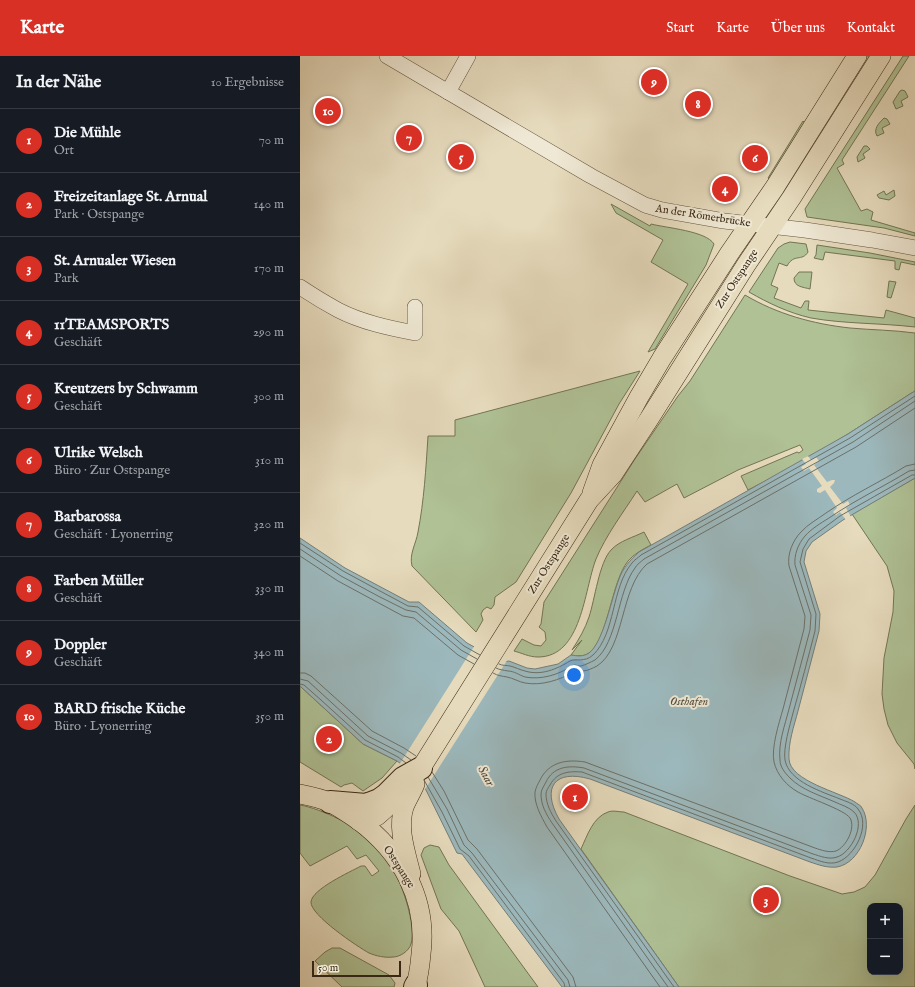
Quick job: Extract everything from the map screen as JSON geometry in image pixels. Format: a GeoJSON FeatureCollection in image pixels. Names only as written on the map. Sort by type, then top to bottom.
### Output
{"type":"FeatureCollection","features":[{"type":"Feature","properties":{"kind":"highway"},"geometry":{"type":"LineString","coordinates":[[330,802],[366,805],[379,800],[395,801],[403,778],[421,768]]}},
{"type":"Feature","properties":{"kind":"main road","name":"Zur Ostspange"},"geometry":{"type":"LineString","coordinates":[[589,500],[602,465],[669,346],[775,187],[857,56]]}},
{"type":"Feature","properties":{"kind":"main road","name":"Zur Ostspange"},"geometry":{"type":"LineString","coordinates":[[421,768],[589,500],[613,474],[746,265],[792,198],[881,56]]}},
{"type":"Feature","properties":{"kind":"main road","name":"Ostspange"},"geometry":{"type":"LineString","coordinates":[[300,794],[330,802],[370,830],[391,852],[414,889],[423,931],[420,967],[415,986]]}},
{"type":"Feature","properties":{"kind":"main road"},"geometry":{"type":"LineString","coordinates":[[359,821],[376,816],[395,801],[402,825],[402,835],[414,889]]}},
{"type":"Feature","properties":{"kind":"street","name":"An der Römerbrücke"},"geometry":{"type":"LineString","coordinates":[[387,56],[591,176],[645,205],[662,210],[749,224],[872,240],[915,248]]}},
{"type":"Feature","properties":{"kind":"street"},"geometry":{"type":"LineString","coordinates":[[448,92],[468,56]]}},
{"type":"Feature","properties":{"kind":"street"},"geometry":{"type":"LineString","coordinates":[[300,287],[339,310],[374,324],[395,329],[415,332],[415,307]]}},
{"type":"Feature","properties":{"kind":"green space"},"geometry":{"type":"Polygon","coordinates":[[[863,56],[874,56],[789,190],[785,187],[863,56]]]}},
{"type":"Feature","properties":{"kind":"green space"},"geometry":{"type":"Polygon","coordinates":[[[903,56],[909,56],[842,160],[844,164],[837,168],[861,211],[867,209],[873,212],[871,220],[915,233],[915,236],[884,228],[807,217],[805,209],[903,56]]]}},
{"type":"Feature","properties":{"kind":"green space"},"geometry":{"type":"Polygon","coordinates":[[[902,90],[905,91],[908,97],[901,101],[903,106],[896,109],[893,102],[902,90]]]}},
{"type":"Feature","properties":{"kind":"green space"},"geometry":{"type":"Polygon","coordinates":[[[884,118],[887,119],[890,124],[882,128],[884,133],[877,136],[876,129],[884,118]]]}},
{"type":"Feature","properties":{"kind":"green space"},"geometry":{"type":"Polygon","coordinates":[[[803,121],[805,123],[770,179],[768,178],[803,121]]]}},
{"type":"Feature","properties":{"kind":"green space"},"geometry":{"type":"Polygon","coordinates":[[[864,146],[867,146],[870,149],[863,154],[865,158],[858,162],[857,157],[864,146]]]}},
{"type":"Feature","properties":{"kind":"green space"},"geometry":{"type":"Polygon","coordinates":[[[894,190],[895,196],[889,200],[879,198],[877,195],[884,191],[886,195],[894,190]]]}},
{"type":"Feature","properties":{"kind":"green space"},"geometry":{"type":"Polygon","coordinates":[[[611,204],[650,226],[651,224],[695,233],[710,240],[714,244],[706,265],[655,349],[648,352],[688,284],[651,262],[663,240],[616,213],[611,204]]]}},
{"type":"Feature","properties":{"kind":"green space"},"geometry":{"type":"Polygon","coordinates":[[[790,242],[806,244],[808,252],[803,257],[792,260],[787,266],[779,263],[771,285],[778,288],[774,298],[801,308],[805,301],[809,301],[808,310],[884,318],[886,310],[915,318],[915,327],[811,318],[779,307],[749,292],[778,248],[790,242]]]}},
{"type":"Feature","properties":{"kind":"green space"},"geometry":{"type":"Polygon","coordinates":[[[817,245],[915,262],[915,265],[901,262],[899,270],[895,269],[895,261],[825,252],[823,260],[814,258],[816,255],[817,245]]]}},
{"type":"Feature","properties":{"kind":"green space"},"geometry":{"type":"Polygon","coordinates":[[[799,272],[812,272],[810,289],[797,285],[794,281],[794,278],[799,272]]]}},
{"type":"Feature","properties":{"kind":"green space"},"geometry":{"type":"Polygon","coordinates":[[[889,281],[896,282],[891,298],[887,297],[889,281]]]}},
{"type":"Feature","properties":{"kind":"green space"},"geometry":{"type":"Polygon","coordinates":[[[745,295],[783,313],[822,324],[850,328],[915,333],[915,391],[793,467],[748,490],[741,476],[797,452],[799,453],[803,450],[800,445],[738,470],[684,498],[677,484],[645,502],[637,491],[600,550],[592,572],[579,620],[573,634],[564,646],[553,654],[538,657],[529,656],[514,651],[522,639],[534,645],[541,646],[546,640],[545,632],[539,627],[541,624],[544,602],[635,459],[690,381],[745,295]]]}},
{"type":"Feature","properties":{"kind":"green space"},"geometry":{"type":"Polygon","coordinates":[[[640,371],[619,404],[571,493],[516,582],[495,597],[494,605],[491,609],[487,607],[483,610],[481,614],[483,620],[476,632],[412,566],[411,562],[422,508],[428,436],[455,436],[455,420],[640,371]]]}},
{"type":"Feature","properties":{"kind":"green space"},"geometry":{"type":"Polygon","coordinates":[[[915,478],[915,769],[914,764],[897,743],[888,725],[882,694],[884,658],[893,612],[894,591],[887,566],[852,514],[915,478]]]}},
{"type":"Feature","properties":{"kind":"green space"},"geometry":{"type":"Polygon","coordinates":[[[644,532],[651,545],[633,556],[622,570],[601,636],[589,653],[578,656],[571,655],[582,640],[572,650],[582,634],[587,621],[600,572],[607,556],[618,544],[644,532]]]}},
{"type":"Feature","properties":{"kind":"green space"},"geometry":{"type":"Polygon","coordinates":[[[300,686],[363,744],[397,761],[382,778],[363,791],[352,783],[341,787],[300,762],[300,686]]]}},
{"type":"Feature","properties":{"kind":"green space"},"geometry":{"type":"Polygon","coordinates":[[[300,805],[328,814],[358,830],[378,848],[387,860],[401,886],[408,906],[412,927],[411,944],[404,953],[396,957],[390,957],[369,953],[326,922],[313,908],[311,902],[313,897],[324,886],[361,866],[365,866],[372,876],[379,871],[366,855],[357,859],[347,846],[310,866],[300,853],[300,805]]]}},
{"type":"Feature","properties":{"kind":"green space"},"geometry":{"type":"Polygon","coordinates":[[[915,805],[915,987],[679,987],[581,849],[594,822],[603,814],[614,811],[624,812],[790,876],[842,894],[854,892],[865,887],[875,875],[915,805]]]}},
{"type":"Feature","properties":{"kind":"green space"},"geometry":{"type":"Polygon","coordinates":[[[430,845],[439,847],[449,865],[538,987],[485,987],[459,931],[441,909],[421,855],[424,848],[430,845]]]}},
{"type":"Feature","properties":{"kind":"green space"},"geometry":{"type":"Polygon","coordinates":[[[332,948],[340,948],[389,975],[395,983],[394,987],[342,987],[315,961],[332,948]]]}},
{"type":"Feature","properties":{"kind":"water"},"geometry":{"type":"Polygon","coordinates":[[[915,391],[915,478],[843,520],[812,542],[806,551],[804,562],[820,614],[819,631],[789,747],[789,759],[791,767],[797,774],[806,780],[848,798],[860,805],[865,816],[866,825],[863,843],[858,852],[845,864],[837,867],[823,866],[590,779],[568,777],[560,779],[555,783],[551,798],[559,819],[679,987],[562,987],[462,854],[457,853],[424,786],[411,771],[397,761],[363,744],[300,686],[300,538],[345,568],[409,602],[419,602],[467,643],[491,656],[504,662],[509,661],[527,668],[535,669],[558,664],[571,655],[584,655],[589,653],[594,648],[603,630],[621,575],[627,564],[639,552],[848,434],[915,391]]]}},
{"type":"Feature","properties":{"kind":"pier"},"geometry":{"type":"Polygon","coordinates":[[[808,456],[811,460],[816,457],[819,461],[814,465],[827,482],[835,480],[830,487],[843,504],[848,501],[850,505],[846,508],[851,517],[846,520],[840,512],[836,515],[833,512],[837,508],[825,490],[820,493],[817,492],[817,489],[822,486],[809,468],[804,471],[801,467],[806,464],[802,459],[808,456]]]}},
{"type":"Feature","properties":{"kind":"pier"},"geometry":{"type":"Polygon","coordinates":[[[475,645],[505,660],[508,659],[424,791],[410,772],[399,765],[475,645]]]}},
{"type":"Feature","properties":{"kind":"place","name":"Doppler"},"geometry":{"type":"Point","coordinates":[654,82]}},
{"type":"Feature","properties":{"kind":"place","name":"Farben Müller"},"geometry":{"type":"Point","coordinates":[698,104]}},
{"type":"Feature","properties":{"kind":"place","name":"BARD frische Küche"},"geometry":{"type":"Point","coordinates":[328,111]}},
{"type":"Feature","properties":{"kind":"place","name":"Barbarossa"},"geometry":{"type":"Point","coordinates":[409,138]}},
{"type":"Feature","properties":{"kind":"place","name":"Kreutzers by Schwamm"},"geometry":{"type":"Point","coordinates":[461,157]}},
{"type":"Feature","properties":{"kind":"place","name":"Ulrike Welsch"},"geometry":{"type":"Point","coordinates":[755,158]}},
{"type":"Feature","properties":{"kind":"place","name":"11TEAMSPORTS"},"geometry":{"type":"Point","coordinates":[725,189]}},
{"type":"Feature","properties":{"kind":"place","name":"Freizeitanlage St. Arnual"},"geometry":{"type":"Point","coordinates":[329,739]}},
{"type":"Feature","properties":{"kind":"place","name":"Die Mühle"},"geometry":{"type":"Point","coordinates":[575,797]}},
{"type":"Feature","properties":{"kind":"place","name":"St. Arnualer Wiesen"},"geometry":{"type":"Point","coordinates":[766,900]}},
{"type":"Feature","properties":{"kind":"water label","name":"Osthafen"},"geometry":{"type":"Point","coordinates":[689,701]}},
{"type":"Feature","properties":{"kind":"water label","name":"Saar"},"geometry":{"type":"Point","coordinates":[486,776]}}]}
